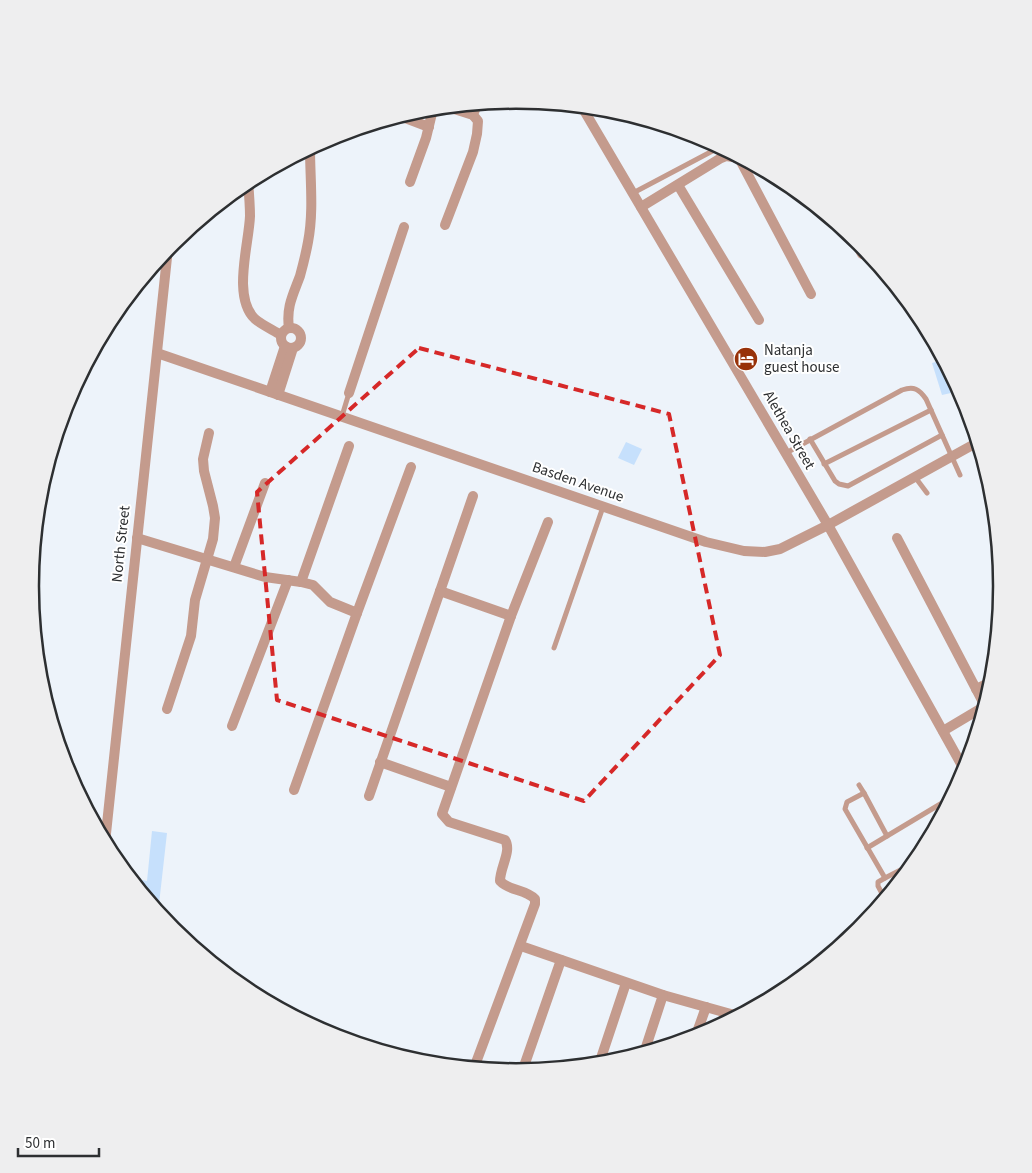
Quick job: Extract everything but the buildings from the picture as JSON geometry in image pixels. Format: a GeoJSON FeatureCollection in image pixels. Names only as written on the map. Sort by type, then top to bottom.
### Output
{"type":"FeatureCollection","features":[{"type":"Feature","properties":{"kind":"street"},"geometry":{"type":"LineString","coordinates":[[473,115],[474,111]]}},
{"type":"Feature","properties":{"kind":"street"},"geometry":{"type":"LineString","coordinates":[[445,224],[473,152],[478,134],[478,121],[473,115],[464,112]]}},
{"type":"Feature","properties":{"kind":"street","name":"Alethea Street"},"geometry":{"type":"LineString","coordinates":[[586,114],[828,525],[960,762]]}},
{"type":"Feature","properties":{"kind":"street"},"geometry":{"type":"LineString","coordinates":[[410,182],[431,117]]}},
{"type":"Feature","properties":{"kind":"street"},"geometry":{"type":"LineString","coordinates":[[412,121],[429,127]]}},
{"type":"Feature","properties":{"kind":"street"},"geometry":{"type":"LineString","coordinates":[[249,192],[250,216],[242,279],[243,290],[250,313],[255,319],[285,332],[294,328],[299,331],[301,341],[298,346],[289,347],[281,341],[285,332],[289,305],[300,274],[308,240],[311,205],[310,156]]}},
{"type":"Feature","properties":{"kind":"street"},"geometry":{"type":"LineString","coordinates":[[641,207],[724,157]]}},
{"type":"Feature","properties":{"kind":"street"},"geometry":{"type":"LineString","coordinates":[[745,168],[811,294]]}},
{"type":"Feature","properties":{"kind":"street"},"geometry":{"type":"LineString","coordinates":[[678,185],[759,320]]}},
{"type":"Feature","properties":{"kind":"street"},"geometry":{"type":"LineString","coordinates":[[349,393],[404,227]]}},
{"type":"Feature","properties":{"kind":"street","name":"North Street"},"geometry":{"type":"LineString","coordinates":[[106,831],[167,262]]}},
{"type":"Feature","properties":{"kind":"street"},"geometry":{"type":"LineString","coordinates":[[274,393],[289,347]]}},
{"type":"Feature","properties":{"kind":"street","name":"Basden Avenue"},"geometry":{"type":"LineString","coordinates":[[157,352],[706,542],[744,551],[765,552],[780,549],[828,525],[972,446]]}},
{"type":"Feature","properties":{"kind":"street"},"geometry":{"type":"LineString","coordinates":[[167,709],[191,636],[195,600],[213,539],[215,518],[203,459],[209,433]]}},
{"type":"Feature","properties":{"kind":"street"},"geometry":{"type":"LineString","coordinates":[[301,582],[349,446]]}},
{"type":"Feature","properties":{"kind":"street"},"geometry":{"type":"LineString","coordinates":[[294,790],[411,467]]}},
{"type":"Feature","properties":{"kind":"street"},"geometry":{"type":"LineString","coordinates":[[234,567],[264,483]]}},
{"type":"Feature","properties":{"kind":"street"},"geometry":{"type":"LineString","coordinates":[[369,796],[473,496]]}},
{"type":"Feature","properties":{"kind":"street"},"geometry":{"type":"LineString","coordinates":[[476,1062],[521,946],[535,899],[528,893],[504,886],[500,881],[500,871],[508,851],[508,845],[504,840],[449,822],[442,814],[511,616],[548,522]]}},
{"type":"Feature","properties":{"kind":"street"},"geometry":{"type":"LineString","coordinates":[[137,538],[265,577],[301,582],[313,586],[330,602],[357,613]]}},
{"type":"Feature","properties":{"kind":"street"},"geometry":{"type":"LineString","coordinates":[[897,538],[980,697]]}},
{"type":"Feature","properties":{"kind":"street"},"geometry":{"type":"LineString","coordinates":[[232,726],[288,580]]}},
{"type":"Feature","properties":{"kind":"street"},"geometry":{"type":"LineString","coordinates":[[440,591],[511,616]]}},
{"type":"Feature","properties":{"kind":"street"},"geometry":{"type":"LineString","coordinates":[[976,689],[983,685]]}},
{"type":"Feature","properties":{"kind":"street"},"geometry":{"type":"LineString","coordinates":[[943,731],[977,711]]}},
{"type":"Feature","properties":{"kind":"street"},"geometry":{"type":"LineString","coordinates":[[380,762],[450,787]]}},
{"type":"Feature","properties":{"kind":"street"},"geometry":{"type":"LineString","coordinates":[[521,946],[626,983],[730,1014]]}},
{"type":"Feature","properties":{"kind":"street"},"geometry":{"type":"LineString","coordinates":[[525,1064],[562,960]]}},
{"type":"Feature","properties":{"kind":"street"},"geometry":{"type":"LineString","coordinates":[[602,1056],[626,983]]}},
{"type":"Feature","properties":{"kind":"street"},"geometry":{"type":"LineString","coordinates":[[647,1045],[664,995]]}},
{"type":"Feature","properties":{"kind":"street"},"geometry":{"type":"LineString","coordinates":[[699,1027],[706,1007]]}},
{"type":"Feature","properties":{"kind":"lane"},"geometry":{"type":"LineString","coordinates":[[633,193],[712,151]]}},
{"type":"Feature","properties":{"kind":"lane"},"geometry":{"type":"LineString","coordinates":[[786,453],[908,388],[918,389],[922,392],[931,410],[960,475]]}},
{"type":"Feature","properties":{"kind":"lane"},"geometry":{"type":"LineString","coordinates":[[342,417],[349,393]]}},
{"type":"Feature","properties":{"kind":"lane"},"geometry":{"type":"LineString","coordinates":[[824,464],[931,410]]}},
{"type":"Feature","properties":{"kind":"lane"},"geometry":{"type":"LineString","coordinates":[[810,439],[835,481],[848,486],[942,435]]}},
{"type":"Feature","properties":{"kind":"lane"},"geometry":{"type":"LineString","coordinates":[[914,477],[927,493]]}},
{"type":"Feature","properties":{"kind":"lane"},"geometry":{"type":"LineString","coordinates":[[554,648],[603,506]]}},
{"type":"Feature","properties":{"kind":"lane"},"geometry":{"type":"LineString","coordinates":[[860,784],[887,836]]}},
{"type":"Feature","properties":{"kind":"lane"},"geometry":{"type":"LineString","coordinates":[[864,793],[847,802],[845,809],[884,878]]}},
{"type":"Feature","properties":{"kind":"lane"},"geometry":{"type":"LineString","coordinates":[[867,848],[942,802]]}},
{"type":"Feature","properties":{"kind":"lane"},"geometry":{"type":"LineString","coordinates":[[882,893],[878,882],[900,870]]}},
{"type":"Feature","properties":{"kind":"highlighted area"},"geometry":{"type":"Polygon","coordinates":[[[419,348],[669,414],[720,655],[584,801],[277,700],[257,492],[419,348]]]}},
{"type":"Feature","properties":{"kind":"place","name":"Natanja guest house"},"geometry":{"type":"Point","coordinates":[746,359]}}]}
